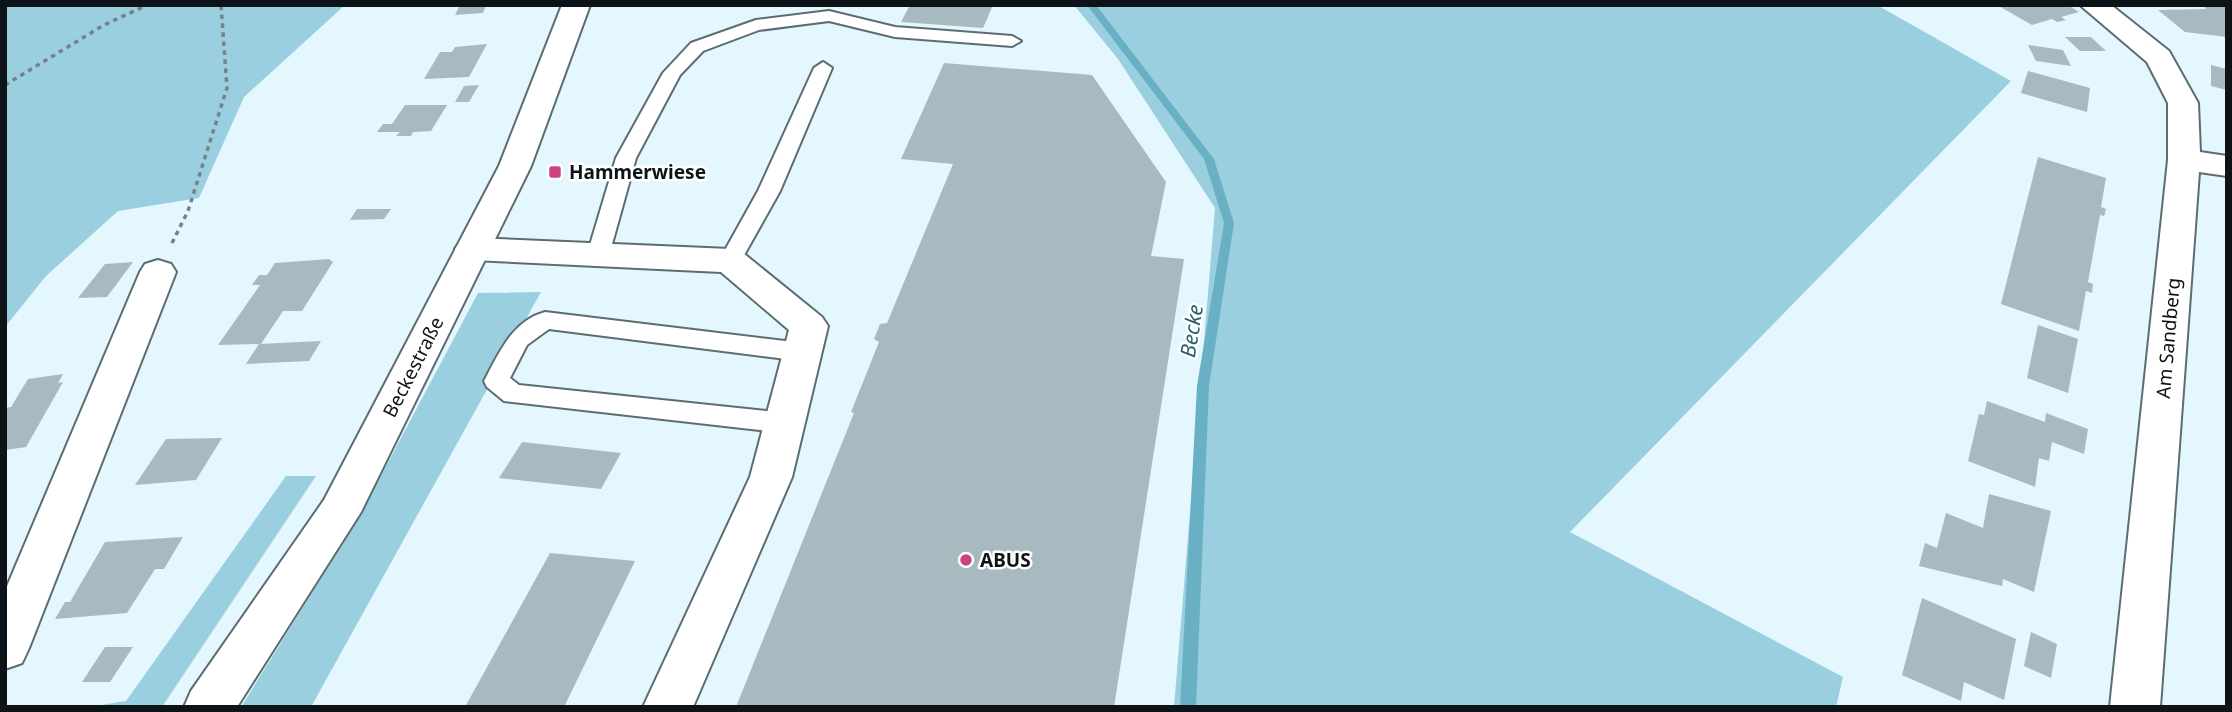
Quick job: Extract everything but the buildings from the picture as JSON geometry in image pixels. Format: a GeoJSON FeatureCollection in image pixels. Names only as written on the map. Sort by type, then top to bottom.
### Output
{"type":"FeatureCollection","features":[{"type":"Feature","properties":{"kind":"street","name":"Beckestraße"},"geometry":{"type":"LineString","coordinates":[[209,707],[339,512],[515,166],[576,5]]}},
{"type":"Feature","properties":{"kind":"street","name":"Am Sandberg"},"geometry":{"type":"LineString","coordinates":[[2094,5],[2159,57],[2183,103],[2184,160],[2135,707]]}},
{"type":"Feature","properties":{"kind":"street"},"geometry":{"type":"LineString","coordinates":[[2184,160],[2227,166]]}},
{"type":"Feature","properties":{"kind":"street"},"geometry":{"type":"LineString","coordinates":[[473,249],[730,261],[809,326],[771,477],[667,707]]}},
{"type":"Feature","properties":{"kind":"street"},"geometry":{"type":"LineString","coordinates":[[5,648],[158,272]]}},
{"type":"Feature","properties":{"kind":"lane"},"geometry":{"type":"LineString","coordinates":[[598,255],[626,158],[673,73],[697,47],[756,25],[829,16],[895,32],[1012,41]]}},
{"type":"Feature","properties":{"kind":"lane"},"geometry":{"type":"LineString","coordinates":[[730,261],[769,191],[823,68]]}},
{"type":"Feature","properties":{"kind":"lane"},"geometry":{"type":"LineString","coordinates":[[785,423],[513,394],[496,381],[518,340],[545,320],[802,352]]}},
{"type":"Feature","properties":{"kind":"path"},"geometry":{"type":"LineString","coordinates":[[5,85],[104,25],[147,5]]}},
{"type":"Feature","properties":{"kind":"path"},"geometry":{"type":"LineString","coordinates":[[158,272],[188,211],[227,88],[221,5]]}},
{"type":"Feature","properties":{"kind":"shaded area"},"geometry":{"type":"Polygon","coordinates":[[[5,5],[345,5],[244,97],[199,198],[118,211],[46,276],[5,327],[5,5]]]}},
{"type":"Feature","properties":{"kind":"shaded area"},"geometry":{"type":"Polygon","coordinates":[[[1074,5],[1877,5],[2011,81],[1570,532],[1843,677],[1836,707],[1174,707],[1215,208],[1118,59],[1074,5]]]}},
{"type":"Feature","properties":{"kind":"shaded area"},"geometry":{"type":"Polygon","coordinates":[[[541,292],[311,707],[241,707],[358,519],[478,293],[541,292]]]}},
{"type":"Feature","properties":{"kind":"shaded area"},"geometry":{"type":"Polygon","coordinates":[[[286,476],[316,476],[162,707],[89,707],[126,701],[286,476]]]}},
{"type":"Feature","properties":{"kind":"waterway","name":"Becke"},"geometry":{"type":"LineString","coordinates":[[1091,5],[1209,159],[1229,223],[1203,386],[1188,707]]}},
{"type":"Feature","properties":{"kind":"place","name":"Hammerwiese"},"geometry":{"type":"Point","coordinates":[555,172]}},
{"type":"Feature","properties":{"kind":"place","name":"ABUS"},"geometry":{"type":"Point","coordinates":[966,560]}}]}
